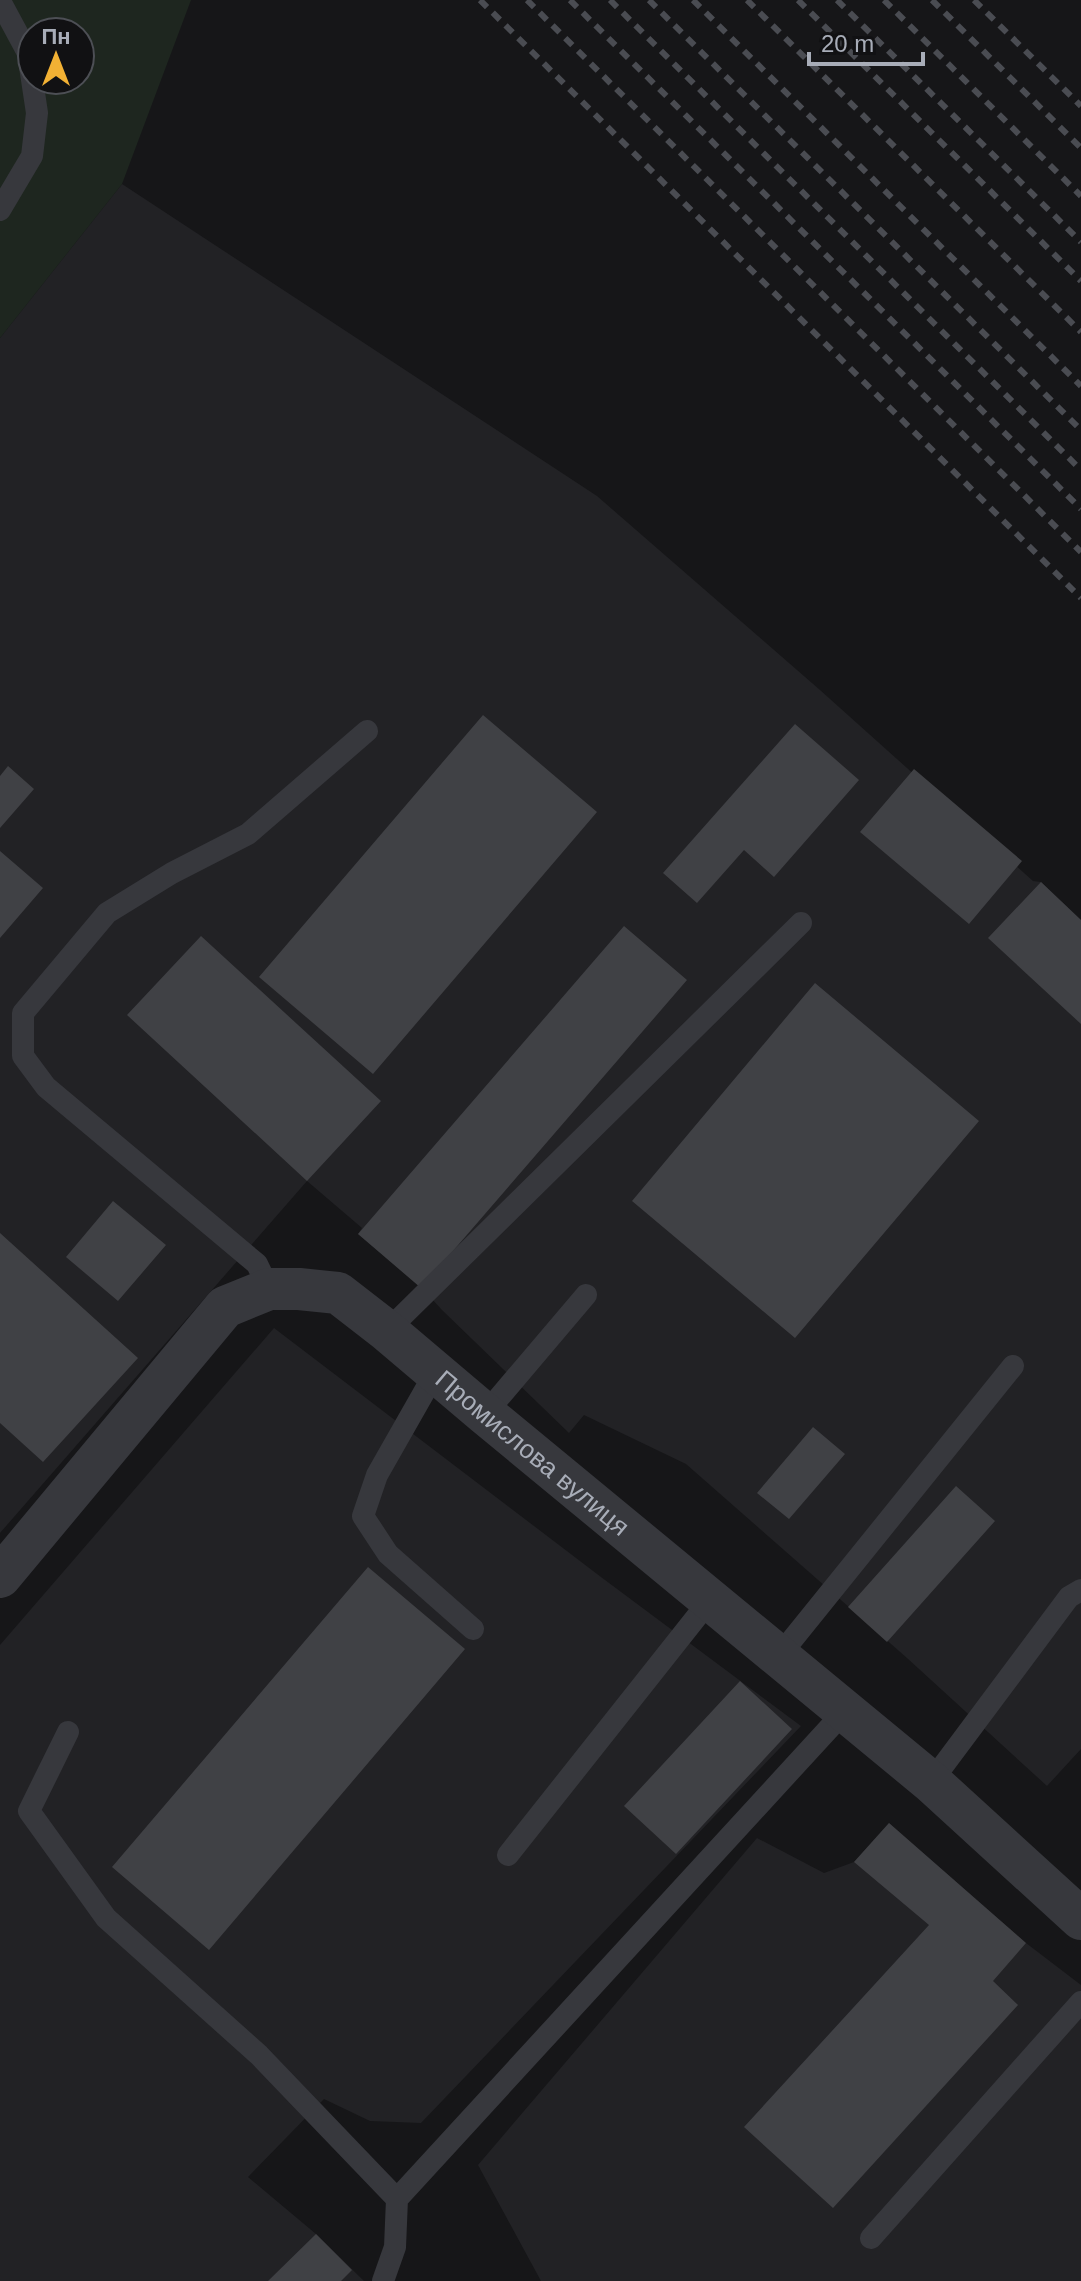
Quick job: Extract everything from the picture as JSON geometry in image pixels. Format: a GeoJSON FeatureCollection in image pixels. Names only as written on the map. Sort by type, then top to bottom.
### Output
{"type":"FeatureCollection","features":[{"type":"Feature","properties":{"kind":"street","name":"Промислова вулиця"},"geometry":{"type":"LineString","coordinates":[[0,1577],[225,1307],[269,1289],[338,1293],[931,1782],[1081,1919]]}},
{"type":"Feature","properties":{"kind":"lane"},"geometry":{"type":"LineString","coordinates":[[0,1],[28,53],[37,113],[32,156],[0,210]]}},
{"type":"Feature","properties":{"kind":"lane"},"geometry":{"type":"LineString","coordinates":[[269,1289],[257,1264],[46,1087],[23,1056],[23,1013],[107,913],[172,873],[248,834],[367,731]]}},
{"type":"Feature","properties":{"kind":"lane"},"geometry":{"type":"LineString","coordinates":[[387,1331],[801,923]]}},
{"type":"Feature","properties":{"kind":"lane"},"geometry":{"type":"LineString","coordinates":[[485,1414],[586,1295]]}},
{"type":"Feature","properties":{"kind":"lane"},"geometry":{"type":"LineString","coordinates":[[779,1656],[1013,1366]]}},
{"type":"Feature","properties":{"kind":"lane"},"geometry":{"type":"LineString","coordinates":[[435,1373],[377,1475],[363,1516],[388,1554],[473,1629]]}},
{"type":"Feature","properties":{"kind":"lane"},"geometry":{"type":"LineString","coordinates":[[931,1782],[1069,1597],[1081,1590]]}},
{"type":"Feature","properties":{"kind":"lane"},"geometry":{"type":"LineString","coordinates":[[508,1855],[710,1600]]}},
{"type":"Feature","properties":{"kind":"lane"},"geometry":{"type":"LineString","coordinates":[[383,2281],[395,2247],[397,2199],[845,1711]]}},
{"type":"Feature","properties":{"kind":"lane"},"geometry":{"type":"LineString","coordinates":[[68,1732],[29,1811],[106,1918],[259,2055],[397,2199]]}},
{"type":"Feature","properties":{"kind":"lane"},"geometry":{"type":"LineString","coordinates":[[871,2238],[1081,2002]]}},
{"type":"Feature","properties":{"kind":"shaded area"},"geometry":{"type":"Polygon","coordinates":[[[0,0],[191,0],[122,184],[0,338],[0,0]]]}},
{"type":"Feature","properties":{"kind":"shaded area"},"geometry":{"type":"Polygon","coordinates":[[[122,184],[597,496],[1081,920],[1081,1749],[1047,1786],[686,1464],[584,1415],[569,1433],[421,1287],[358,1234],[362,1228],[307,1181],[0,1533],[0,338],[122,184]]]}},
{"type":"Feature","properties":{"kind":"shaded area"},"geometry":{"type":"Polygon","coordinates":[[[274,1328],[801,1726],[421,2123],[370,2121],[324,2099],[248,2177],[316,2234],[364,2281],[0,2281],[0,1645],[274,1328]]]}},
{"type":"Feature","properties":{"kind":"shaded area"},"geometry":{"type":"Polygon","coordinates":[[[889,1823],[1026,1943],[1081,1985],[1081,2281],[541,2281],[478,2165],[757,1838],[824,1873],[854,1862],[889,1823]]]}},
{"type":"Feature","properties":{"kind":"building"},"geometry":{"type":"Polygon","coordinates":[[[483,715],[597,812],[373,1074],[259,977],[483,715]]]}},
{"type":"Feature","properties":{"kind":"building"},"geometry":{"type":"Polygon","coordinates":[[[795,724],[859,780],[774,877],[744,850],[697,903],[663,873],[795,724]]]}},
{"type":"Feature","properties":{"kind":"building"},"geometry":{"type":"Polygon","coordinates":[[[8,766],[34,789],[0,828],[0,776],[8,766]]]}},
{"type":"Feature","properties":{"kind":"building"},"geometry":{"type":"Polygon","coordinates":[[[914,769],[1022,861],[969,924],[860,832],[914,769]]]}},
{"type":"Feature","properties":{"kind":"building"},"geometry":{"type":"Polygon","coordinates":[[[0,851],[43,888],[0,938],[0,851]]]}},
{"type":"Feature","properties":{"kind":"building"},"geometry":{"type":"Polygon","coordinates":[[[1041,882],[1081,920],[1081,1024],[988,938],[1041,882]]]}},
{"type":"Feature","properties":{"kind":"building"},"geometry":{"type":"Polygon","coordinates":[[[624,926],[687,980],[421,1288],[358,1234],[624,926]]]}},
{"type":"Feature","properties":{"kind":"building"},"geometry":{"type":"Polygon","coordinates":[[[201,936],[381,1101],[307,1181],[127,1015],[201,936]]]}},
{"type":"Feature","properties":{"kind":"building"},"geometry":{"type":"Polygon","coordinates":[[[815,983],[979,1121],[795,1338],[632,1201],[815,983]]]}},
{"type":"Feature","properties":{"kind":"building"},"geometry":{"type":"Polygon","coordinates":[[[113,1201],[166,1245],[118,1301],[66,1257],[113,1201]]]}},
{"type":"Feature","properties":{"kind":"building"},"geometry":{"type":"Polygon","coordinates":[[[0,1233],[138,1358],[43,1462],[0,1423],[0,1233]]]}},
{"type":"Feature","properties":{"kind":"building"},"geometry":{"type":"Polygon","coordinates":[[[813,1427],[845,1454],[789,1519],[757,1493],[813,1427]]]}},
{"type":"Feature","properties":{"kind":"building"},"geometry":{"type":"Polygon","coordinates":[[[956,1486],[995,1521],[887,1642],[848,1607],[956,1486]]]}},
{"type":"Feature","properties":{"kind":"building"},"geometry":{"type":"Polygon","coordinates":[[[368,1567],[465,1649],[209,1950],[112,1867],[368,1567]]]}},
{"type":"Feature","properties":{"kind":"building"},"geometry":{"type":"Polygon","coordinates":[[[740,1681],[792,1729],[676,1854],[624,1806],[740,1681]]]}},
{"type":"Feature","properties":{"kind":"building"},"geometry":{"type":"Polygon","coordinates":[[[889,1823],[1026,1943],[993,1981],[1018,2005],[833,2208],[744,2127],[929,1925],[854,1862],[889,1823]]]}},
{"type":"Feature","properties":{"kind":"building"},"geometry":{"type":"Polygon","coordinates":[[[316,2234],[352,2270],[341,2281],[268,2281],[316,2234]]]}},
{"type":"Feature","properties":{"kind":"railway"},"geometry":{"type":"LineString","coordinates":[[480,0],[1081,598]]}},
{"type":"Feature","properties":{"kind":"railway"},"geometry":{"type":"LineString","coordinates":[[527,0],[1081,552]]}},
{"type":"Feature","properties":{"kind":"railway"},"geometry":{"type":"LineString","coordinates":[[570,0],[1081,509]]}},
{"type":"Feature","properties":{"kind":"railway"},"geometry":{"type":"LineString","coordinates":[[610,0],[1081,470]]}},
{"type":"Feature","properties":{"kind":"railway"},"geometry":{"type":"LineString","coordinates":[[649,0],[1081,430]]}},
{"type":"Feature","properties":{"kind":"railway"},"geometry":{"type":"LineString","coordinates":[[693,0],[1081,386]]}},
{"type":"Feature","properties":{"kind":"railway"},"geometry":{"type":"LineString","coordinates":[[747,0],[1081,332]]}},
{"type":"Feature","properties":{"kind":"railway"},"geometry":{"type":"LineString","coordinates":[[798,0],[1081,281]]}},
{"type":"Feature","properties":{"kind":"railway"},"geometry":{"type":"LineString","coordinates":[[837,0],[1081,242]]}},
{"type":"Feature","properties":{"kind":"railway"},"geometry":{"type":"LineString","coordinates":[[884,0],[1081,196]]}},
{"type":"Feature","properties":{"kind":"railway"},"geometry":{"type":"LineString","coordinates":[[932,0],[1081,148]]}},
{"type":"Feature","properties":{"kind":"railway"},"geometry":{"type":"LineString","coordinates":[[974,0],[1081,106]]}}]}
